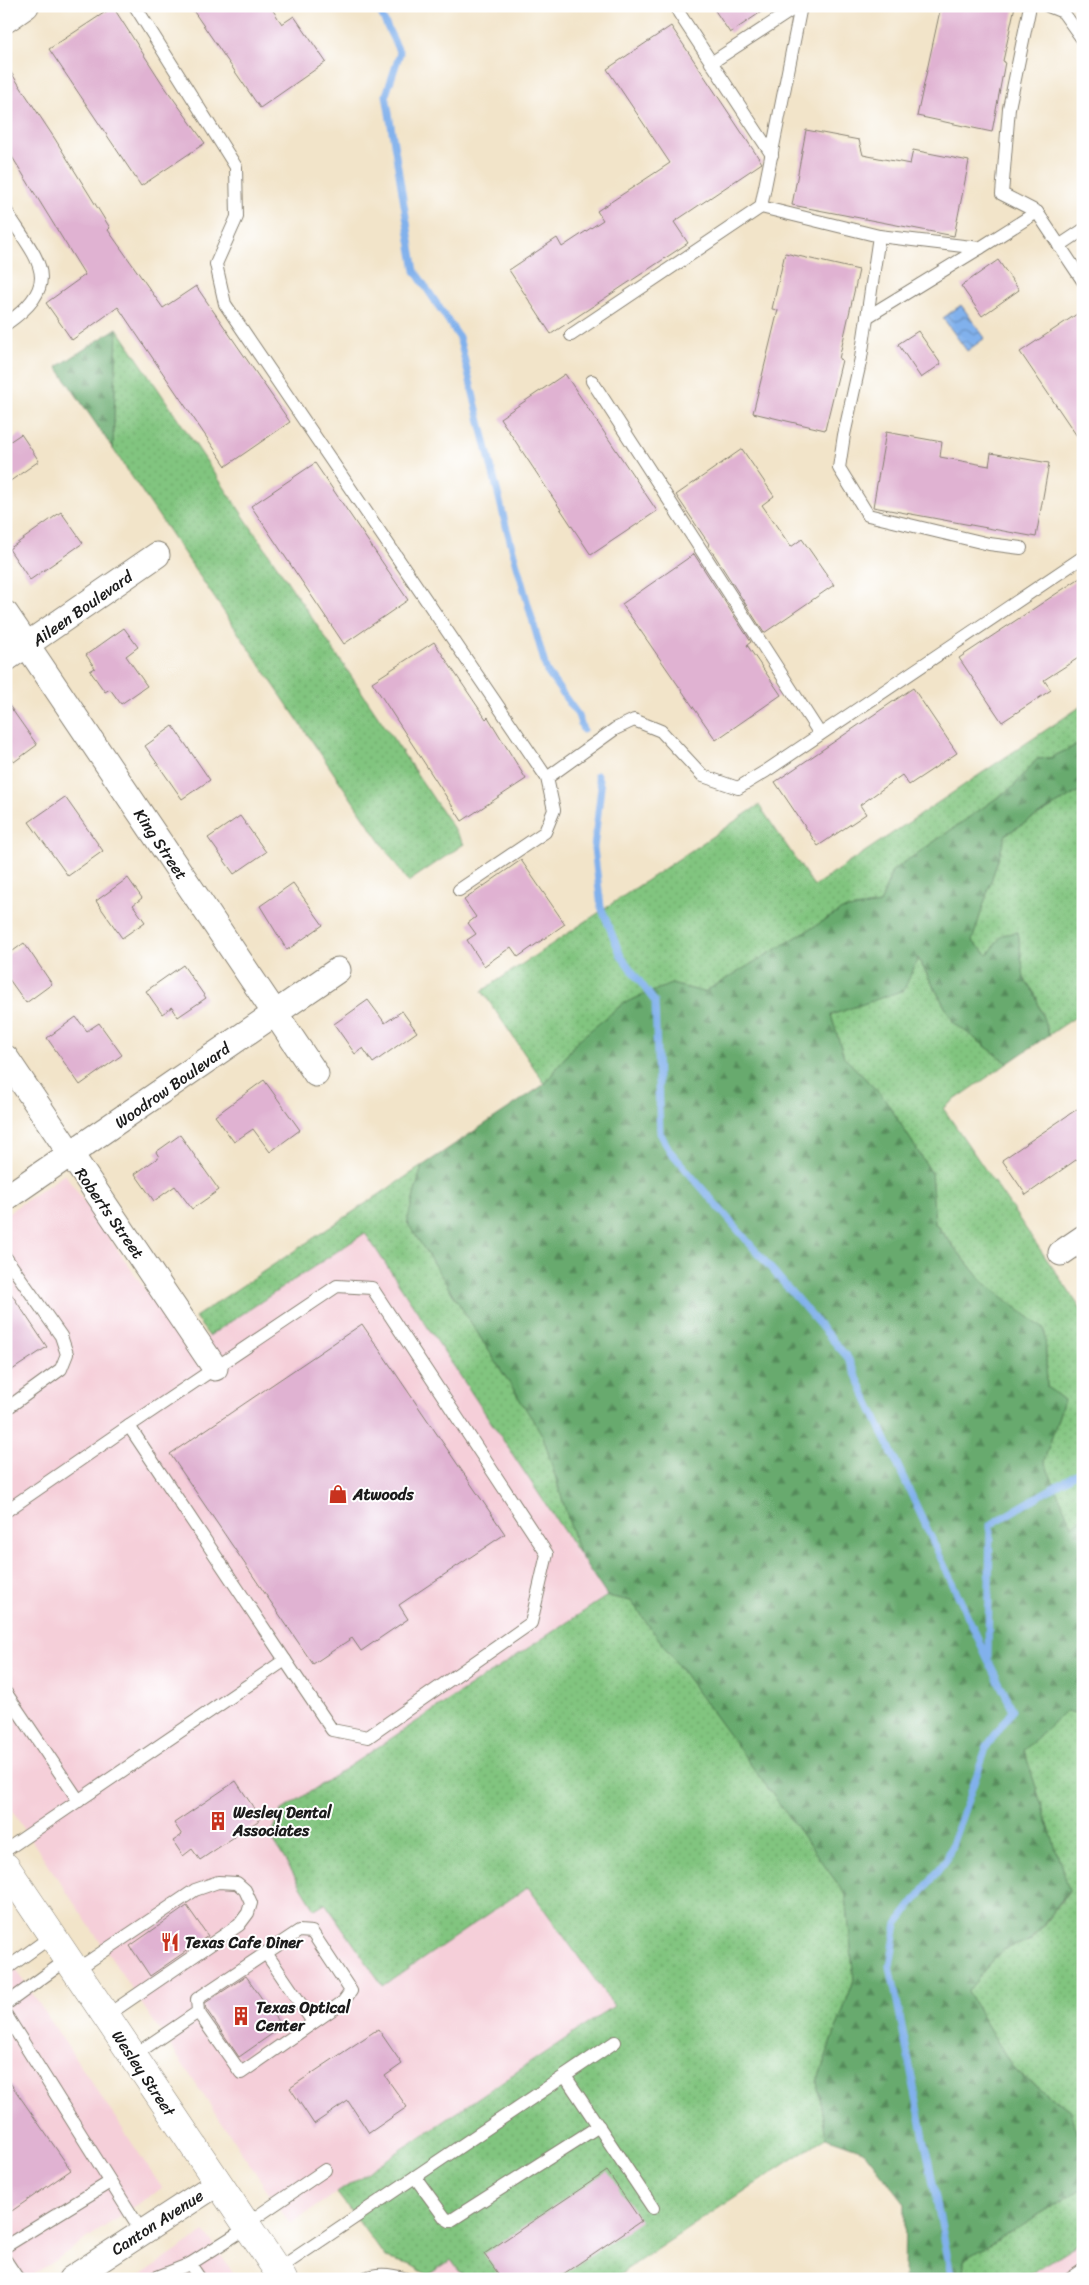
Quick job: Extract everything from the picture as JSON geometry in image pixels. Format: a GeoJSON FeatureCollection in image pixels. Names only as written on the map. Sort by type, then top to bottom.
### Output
{"type":"FeatureCollection","features":[{"type":"Feature","properties":{"kind":"main road","name":"Wesley Street"},"geometry":{"type":"LineString","coordinates":[[6,1868],[280,2274]]}},
{"type":"Feature","properties":{"kind":"street"},"geometry":{"type":"LineString","coordinates":[[6,20],[26,6]]}},
{"type":"Feature","properties":{"kind":"street","name":"Aileen Boulevard"},"geometry":{"type":"LineString","coordinates":[[6,659],[157,556]]}},
{"type":"Feature","properties":{"kind":"street","name":"King Street"},"geometry":{"type":"LineString","coordinates":[[6,614],[316,1074]]}},
{"type":"Feature","properties":{"kind":"street","name":"Woodrow Boulevard"},"geometry":{"type":"LineString","coordinates":[[6,1198],[70,1156],[338,970]]}},
{"type":"Feature","properties":{"kind":"street","name":"Roberts Street"},"geometry":{"type":"LineString","coordinates":[[6,1058],[70,1156],[215,1368]]}},
{"type":"Feature","properties":{"kind":"street"},"geometry":{"type":"LineString","coordinates":[[1061,1253],[1083,1238]]}},
{"type":"Feature","properties":{"kind":"street","name":"Canton Avenue"},"geometry":{"type":"LineString","coordinates":[[71,2279],[218,2183]]}},
{"type":"Feature","properties":{"kind":"lane"},"geometry":{"type":"LineString","coordinates":[[135,6],[236,167],[236,216],[216,264],[225,304],[547,778],[554,810],[544,832],[459,890]]}},
{"type":"Feature","properties":{"kind":"lane"},"geometry":{"type":"LineString","coordinates":[[711,63],[800,6]]}},
{"type":"Feature","properties":{"kind":"lane"},"geometry":{"type":"LineString","coordinates":[[571,335],[761,207],[800,6]]}},
{"type":"Feature","properties":{"kind":"lane"},"geometry":{"type":"LineString","coordinates":[[1030,6],[1009,108],[1002,194],[1036,212],[1083,281]]}},
{"type":"Feature","properties":{"kind":"lane"},"geometry":{"type":"LineString","coordinates":[[1048,6],[1063,12],[1083,40]]}},
{"type":"Feature","properties":{"kind":"lane"},"geometry":{"type":"LineString","coordinates":[[679,13],[772,155]]}},
{"type":"Feature","properties":{"kind":"lane"},"geometry":{"type":"LineString","coordinates":[[761,207],[879,236],[980,248]]}},
{"type":"Feature","properties":{"kind":"lane"},"geometry":{"type":"LineString","coordinates":[[6,211],[40,265],[42,283],[26,310],[6,324]]}},
{"type":"Feature","properties":{"kind":"lane"},"geometry":{"type":"LineString","coordinates":[[867,317],[1036,212]]}},
{"type":"Feature","properties":{"kind":"lane"},"geometry":{"type":"LineString","coordinates":[[1059,246],[1083,230]]}},
{"type":"Feature","properties":{"kind":"lane"},"geometry":{"type":"LineString","coordinates":[[879,236],[867,317],[839,468],[868,515],[947,535],[1021,548]]}},
{"type":"Feature","properties":{"kind":"lane"},"geometry":{"type":"LineString","coordinates":[[592,381],[820,734]]}},
{"type":"Feature","properties":{"kind":"lane"},"geometry":{"type":"LineString","coordinates":[[547,778],[615,729],[634,720],[661,731],[703,776],[738,788],[1083,557]]}},
{"type":"Feature","properties":{"kind":"lane"},"geometry":{"type":"LineString","coordinates":[[6,1258],[61,1336],[67,1354],[61,1369],[6,1409]]}},
{"type":"Feature","properties":{"kind":"lane"},"geometry":{"type":"LineString","coordinates":[[6,1512],[129,1426],[336,1286],[372,1288],[547,1554],[531,1623],[368,1736],[332,1730],[129,1426]]}},
{"type":"Feature","properties":{"kind":"lane"},"geometry":{"type":"LineString","coordinates":[[6,1850],[285,1660]]}},
{"type":"Feature","properties":{"kind":"lane"},"geometry":{"type":"LineString","coordinates":[[6,1693],[79,1801]]}},
{"type":"Feature","properties":{"kind":"lane"},"geometry":{"type":"LineString","coordinates":[[6,2004],[195,1890],[218,1882],[237,1883],[245,1890],[251,1903],[248,1913],[239,1925],[106,2016]]}},
{"type":"Feature","properties":{"kind":"lane"},"geometry":{"type":"LineString","coordinates":[[299,1931],[312,1932],[351,1991],[344,2002],[241,2073],[198,2012],[197,2000],[266,1953],[299,1931]]}},
{"type":"Feature","properties":{"kind":"lane"},"geometry":{"type":"LineString","coordinates":[[6,1969],[52,1936]]}},
{"type":"Feature","properties":{"kind":"lane"},"geometry":{"type":"LineString","coordinates":[[266,1953],[313,2022]]}},
{"type":"Feature","properties":{"kind":"lane"},"geometry":{"type":"LineString","coordinates":[[133,2056],[198,2012]]}},
{"type":"Feature","properties":{"kind":"lane"},"geometry":{"type":"LineString","coordinates":[[8,2020],[142,2232]]}},
{"type":"Feature","properties":{"kind":"lane"},"geometry":{"type":"LineString","coordinates":[[280,2274],[415,2177],[615,2042]]}},
{"type":"Feature","properties":{"kind":"lane"},"geometry":{"type":"LineString","coordinates":[[565,2076],[653,2208]]}},
{"type":"Feature","properties":{"kind":"lane"},"geometry":{"type":"LineString","coordinates":[[415,2177],[445,2218],[450,2221],[599,2126]]}},
{"type":"Feature","properties":{"kind":"lane"},"geometry":{"type":"LineString","coordinates":[[152,2279],[190,2264],[325,2170]]}},
{"type":"Feature","properties":{"kind":"lane"},"geometry":{"type":"LineString","coordinates":[[6,2246],[110,2182]]}},
{"type":"Feature","properties":{"kind":"lane"},"geometry":{"type":"LineString","coordinates":[[6,2261],[18,2279]]}},
{"type":"Feature","properties":{"kind":"lane"},"geometry":{"type":"LineString","coordinates":[[190,2264],[200,2279]]}},
{"type":"Feature","properties":{"kind":"lane"},"geometry":{"type":"LineString","coordinates":[[1070,2279],[1083,2270]]}},
{"type":"Feature","properties":{"kind":"lane"},"geometry":{"type":"LineString","coordinates":[[363,2279],[370,2275],[391,2274],[406,2279]]}},
{"type":"Feature","properties":{"kind":"shaded area"},"geometry":{"type":"Polygon","coordinates":[[[65,1174],[187,1350],[365,1233],[607,1596],[281,1811],[315,1909],[325,1903],[383,1986],[528,1887],[614,2006],[290,2224],[6,1802],[6,1214],[65,1174]]]}},
{"type":"Feature","properties":{"kind":"shaded area"},"geometry":{"type":"Polygon","coordinates":[[[6,1954],[162,2188],[27,2279],[6,2279],[6,1954]]]}},
{"type":"Feature","properties":{"kind":"shaded area"},"geometry":{"type":"Polygon","coordinates":[[[205,2232],[237,2279],[135,2279],[205,2232]]]}},
{"type":"Feature","properties":{"kind":"shaded area"},"geometry":{"type":"Polygon","coordinates":[[[1083,2241],[1083,2279],[1022,2279],[1083,2241]]]}},
{"type":"Feature","properties":{"kind":"shaded area"},"geometry":{"type":"Polygon","coordinates":[[[451,2260],[465,2279],[421,2279],[451,2260]]]}},
{"type":"Feature","properties":{"kind":"green space"},"geometry":{"type":"Polygon","coordinates":[[[117,328],[464,844],[408,882],[113,449],[117,328]]]}},
{"type":"Feature","properties":{"kind":"green space"},"geometry":{"type":"Polygon","coordinates":[[[117,328],[113,449],[57,367],[117,328]]]}},
{"type":"Feature","properties":{"kind":"green space"},"geometry":{"type":"Polygon","coordinates":[[[1083,705],[1083,742],[1050,758],[1037,759],[1014,786],[892,871],[880,904],[842,910],[704,992],[671,984],[577,1041],[545,1084],[482,991],[759,805],[814,886],[1083,705]]]}},
{"type":"Feature","properties":{"kind":"green space"},"geometry":{"type":"Polygon","coordinates":[[[1083,742],[1083,789],[1006,834],[972,941],[988,955],[1002,935],[1018,932],[1024,978],[1035,994],[1049,1035],[1008,1063],[954,1023],[918,958],[904,990],[831,1015],[844,1057],[885,1099],[931,1172],[935,1224],[981,1280],[1045,1330],[1047,1387],[1064,1400],[1044,1461],[1072,1526],[1083,1517],[1083,1714],[1065,1711],[1024,1750],[1069,1890],[1031,1940],[1002,1950],[967,1992],[1015,2071],[1070,2110],[1083,2152],[1083,2188],[964,2260],[963,2279],[904,2279],[905,2204],[863,2150],[826,2137],[817,2082],[854,1980],[846,1895],[631,1601],[607,1596],[579,1554],[543,1436],[407,1222],[422,1166],[545,1084],[577,1041],[624,1003],[671,984],[704,992],[842,910],[880,904],[892,871],[1014,786],[1037,759],[1050,758],[1083,742]]]}},
{"type":"Feature","properties":{"kind":"green space"},"geometry":{"type":"Polygon","coordinates":[[[1083,789],[1083,1012],[1049,1035],[1035,994],[1024,978],[1018,932],[1002,935],[988,955],[972,941],[1006,834],[1083,789]]]}},
{"type":"Feature","properties":{"kind":"green space"},"geometry":{"type":"Polygon","coordinates":[[[917,957],[954,1023],[1008,1063],[943,1108],[1083,1312],[1083,1517],[1072,1527],[1044,1461],[1064,1400],[1047,1387],[1045,1330],[981,1280],[935,1223],[931,1172],[885,1099],[844,1057],[831,1015],[903,990],[917,957]]]}},
{"type":"Feature","properties":{"kind":"green space"},"geometry":{"type":"Polygon","coordinates":[[[422,1166],[407,1222],[543,1436],[579,1554],[365,1233],[209,1336],[195,1317],[422,1166]]]}},
{"type":"Feature","properties":{"kind":"green space"},"geometry":{"type":"Polygon","coordinates":[[[607,1596],[631,1601],[846,1895],[854,1980],[817,2082],[826,2137],[612,2279],[465,2279],[451,2260],[428,2275],[411,2265],[386,2258],[337,2193],[614,2006],[528,1887],[383,1986],[325,1903],[315,1909],[271,1837],[281,1811],[607,1596]]]}},
{"type":"Feature","properties":{"kind":"green space"},"geometry":{"type":"Polygon","coordinates":[[[1065,1710],[1083,1714],[1083,2152],[1070,2110],[1015,2071],[967,1992],[1002,1950],[1032,1940],[1069,1891],[1024,1750],[1065,1710]]]}},
{"type":"Feature","properties":{"kind":"green space"},"geometry":{"type":"Polygon","coordinates":[[[1083,2188],[1083,2241],[1022,2279],[963,2279],[964,2260],[1083,2188]]]}},
{"type":"Feature","properties":{"kind":"water"},"geometry":{"type":"Polygon","coordinates":[[[961,305],[985,338],[967,351],[943,318],[961,305]]]}},
{"type":"Feature","properties":{"kind":"building"},"geometry":{"type":"Polygon","coordinates":[[[190,6],[270,6],[282,24],[294,16],[326,62],[260,108],[190,6]]]}},
{"type":"Feature","properties":{"kind":"building"},"geometry":{"type":"Polygon","coordinates":[[[712,6],[770,6],[730,33],[712,6]]]}},
{"type":"Feature","properties":{"kind":"building"},"geometry":{"type":"Polygon","coordinates":[[[941,6],[1015,6],[1003,61],[1005,62],[992,132],[917,116],[941,6]]]}},
{"type":"Feature","properties":{"kind":"building"},"geometry":{"type":"Polygon","coordinates":[[[113,7],[162,83],[205,143],[141,186],[49,49],[113,7]]]}},
{"type":"Feature","properties":{"kind":"building"},"geometry":{"type":"Polygon","coordinates":[[[671,26],[762,163],[674,222],[688,243],[551,334],[509,270],[557,238],[562,247],[603,220],[597,211],[670,163],[607,69],[671,26]]]}},
{"type":"Feature","properties":{"kind":"building"},"geometry":{"type":"Polygon","coordinates":[[[6,65],[55,139],[110,228],[108,230],[163,308],[196,286],[290,422],[226,466],[118,307],[72,340],[46,303],[85,275],[6,147],[6,65]]]}},
{"type":"Feature","properties":{"kind":"building"},"geometry":{"type":"Polygon","coordinates":[[[806,130],[859,140],[863,155],[910,164],[913,150],[969,161],[954,236],[792,205],[806,130]]]}},
{"type":"Feature","properties":{"kind":"building"},"geometry":{"type":"Polygon","coordinates":[[[785,253],[859,270],[839,359],[842,360],[825,430],[753,413],[778,310],[772,309],[785,253]]]}},
{"type":"Feature","properties":{"kind":"building"},"geometry":{"type":"Polygon","coordinates":[[[998,260],[1019,290],[982,316],[961,286],[998,260]]]}},
{"type":"Feature","properties":{"kind":"building"},"geometry":{"type":"Polygon","coordinates":[[[1083,310],[1083,445],[1020,352],[1083,310]]]}},
{"type":"Feature","properties":{"kind":"building"},"geometry":{"type":"Polygon","coordinates":[[[918,331],[941,364],[921,378],[898,344],[918,331]]]}},
{"type":"Feature","properties":{"kind":"building"},"geometry":{"type":"Polygon","coordinates":[[[565,374],[657,511],[591,555],[500,418],[565,374]]]}},
{"type":"Feature","properties":{"kind":"building"},"geometry":{"type":"Polygon","coordinates":[[[886,432],[942,442],[940,457],[989,466],[991,453],[1049,463],[1036,537],[873,507],[886,432]]]}},
{"type":"Feature","properties":{"kind":"building"},"geometry":{"type":"Polygon","coordinates":[[[21,434],[39,461],[6,484],[6,444],[21,434]]]}},
{"type":"Feature","properties":{"kind":"building"},"geometry":{"type":"Polygon","coordinates":[[[742,449],[774,496],[762,505],[791,547],[802,539],[834,585],[764,633],[676,495],[742,449]]]}},
{"type":"Feature","properties":{"kind":"building"},"geometry":{"type":"Polygon","coordinates":[[[315,463],[408,600],[344,644],[251,506],[315,463]]]}},
{"type":"Feature","properties":{"kind":"building"},"geometry":{"type":"Polygon","coordinates":[[[61,512],[83,543],[30,580],[9,549],[61,512]]]}},
{"type":"Feature","properties":{"kind":"building"},"geometry":{"type":"Polygon","coordinates":[[[694,554],[751,642],[747,645],[781,695],[716,740],[622,604],[694,554]]]}},
{"type":"Feature","properties":{"kind":"building"},"geometry":{"type":"Polygon","coordinates":[[[1083,576],[1083,655],[1044,680],[1051,690],[1002,722],[959,658],[1083,576]]]}},
{"type":"Feature","properties":{"kind":"building"},"geometry":{"type":"Polygon","coordinates":[[[124,628],[138,647],[126,656],[147,686],[121,704],[110,689],[105,692],[90,671],[95,668],[86,655],[124,628]]]}},
{"type":"Feature","properties":{"kind":"building"},"geometry":{"type":"Polygon","coordinates":[[[434,642],[486,719],[488,717],[526,779],[462,821],[372,682],[434,642]]]}},
{"type":"Feature","properties":{"kind":"building"},"geometry":{"type":"Polygon","coordinates":[[[913,688],[957,753],[909,785],[902,775],[860,805],[866,814],[818,846],[775,782],[913,688]]]}},
{"type":"Feature","properties":{"kind":"building"},"geometry":{"type":"Polygon","coordinates":[[[6,701],[37,745],[14,762],[6,751],[6,701]]]}},
{"type":"Feature","properties":{"kind":"building"},"geometry":{"type":"Polygon","coordinates":[[[173,726],[210,780],[182,799],[145,746],[173,726]]]}},
{"type":"Feature","properties":{"kind":"building"},"geometry":{"type":"Polygon","coordinates":[[[65,797],[103,851],[68,876],[29,822],[65,797]]]}},
{"type":"Feature","properties":{"kind":"building"},"geometry":{"type":"Polygon","coordinates":[[[240,816],[266,852],[234,874],[208,838],[240,816]]]}},
{"type":"Feature","properties":{"kind":"building"},"geometry":{"type":"Polygon","coordinates":[[[521,860],[565,924],[518,957],[511,947],[484,966],[467,940],[476,934],[468,923],[476,917],[464,900],[521,860]]]}},
{"type":"Feature","properties":{"kind":"building"},"geometry":{"type":"Polygon","coordinates":[[[128,878],[142,898],[133,905],[145,922],[122,938],[96,901],[128,878]]]}},
{"type":"Feature","properties":{"kind":"building"},"geometry":{"type":"Polygon","coordinates":[[[293,883],[323,925],[287,950],[260,906],[293,883]]]}},
{"type":"Feature","properties":{"kind":"building"},"geometry":{"type":"Polygon","coordinates":[[[24,943],[52,984],[26,1003],[6,975],[6,956],[24,943]]]}},
{"type":"Feature","properties":{"kind":"building"},"geometry":{"type":"Polygon","coordinates":[[[183,965],[206,998],[178,1017],[172,1007],[162,1014],[146,991],[183,965]]]}},
{"type":"Feature","properties":{"kind":"building"},"geometry":{"type":"Polygon","coordinates":[[[368,1000],[385,1023],[402,1011],[417,1032],[373,1063],[363,1048],[355,1054],[334,1024],[368,1000]]]}},
{"type":"Feature","properties":{"kind":"building"},"geometry":{"type":"Polygon","coordinates":[[[76,1017],[87,1031],[99,1023],[122,1055],[80,1085],[47,1038],[76,1017]]]}},
{"type":"Feature","properties":{"kind":"building"},"geometry":{"type":"Polygon","coordinates":[[[264,1080],[300,1130],[270,1152],[253,1129],[234,1142],[215,1116],[264,1080]]]}},
{"type":"Feature","properties":{"kind":"building"},"geometry":{"type":"Polygon","coordinates":[[[1083,1105],[1083,1155],[1026,1195],[1002,1160],[1083,1105]]]}},
{"type":"Feature","properties":{"kind":"building"},"geometry":{"type":"Polygon","coordinates":[[[180,1135],[219,1190],[192,1209],[175,1186],[154,1201],[135,1174],[159,1157],[156,1152],[180,1135]]]}},
{"type":"Feature","properties":{"kind":"building"},"geometry":{"type":"Polygon","coordinates":[[[6,1286],[47,1347],[6,1374],[6,1286]]]}},
{"type":"Feature","properties":{"kind":"building","name":"Atwoods"},"geometry":{"type":"Polygon","coordinates":[[[362,1324],[505,1534],[399,1605],[408,1619],[361,1651],[352,1638],[313,1664],[170,1454],[362,1324]]]}},
{"type":"Feature","properties":{"kind":"building","name":"Wesley Dental Associates"},"geometry":{"type":"Polygon","coordinates":[[[236,1781],[261,1819],[200,1860],[192,1849],[183,1856],[173,1841],[182,1835],[174,1823],[236,1781]]]}},
{"type":"Feature","properties":{"kind":"building","name":"Texas Cafe Diner"},"geometry":{"type":"Polygon","coordinates":[[[187,1906],[208,1936],[150,1976],[130,1946],[187,1906]]]}},
{"type":"Feature","properties":{"kind":"building","name":"Texas Optical Center"},"geometry":{"type":"Polygon","coordinates":[[[246,1976],[282,2027],[239,2057],[206,2009],[205,2003],[246,1976]]]}},
{"type":"Feature","properties":{"kind":"building"},"geometry":{"type":"Polygon","coordinates":[[[378,2029],[402,2064],[385,2076],[407,2107],[369,2133],[348,2101],[314,2124],[290,2088],[378,2029]]]}},
{"type":"Feature","properties":{"kind":"building"},"geometry":{"type":"Polygon","coordinates":[[[6,2077],[71,2170],[6,2215],[6,2077]]]}},
{"type":"Feature","properties":{"kind":"building"},"geometry":{"type":"Polygon","coordinates":[[[607,2171],[641,2221],[556,2279],[502,2279],[484,2254],[607,2171]]]}},
{"type":"Feature","properties":{"kind":"waterway"},"geometry":{"type":"LineString","coordinates":[[377,6],[400,53],[386,95],[415,271],[459,337],[506,526],[547,672],[578,715],[583,730]]}},
{"type":"Feature","properties":{"kind":"waterway"},"geometry":{"type":"LineString","coordinates":[[597,775],[601,787],[594,848],[601,907],[621,956],[655,1002],[660,1133],[670,1151],[848,1358],[1013,1710],[987,1746],[947,1859],[897,1924],[890,1966],[952,2279]]}},
{"type":"Feature","properties":{"kind":"waterway"},"geometry":{"type":"LineString","coordinates":[[988,1656],[990,1525],[1083,1470]]}},
{"type":"Feature","properties":{"kind":"place","name":"Atwoods"},"geometry":{"type":"Point","coordinates":[338,1494]}},
{"type":"Feature","properties":{"kind":"place","name":"Wesley Dental Associates"},"geometry":{"type":"Point","coordinates":[218,1821]}},
{"type":"Feature","properties":{"kind":"place","name":"Texas Cafe Diner"},"geometry":{"type":"Point","coordinates":[170,1942]}},
{"type":"Feature","properties":{"kind":"place","name":"Texas Optical Center"},"geometry":{"type":"Point","coordinates":[241,2016]}}]}
